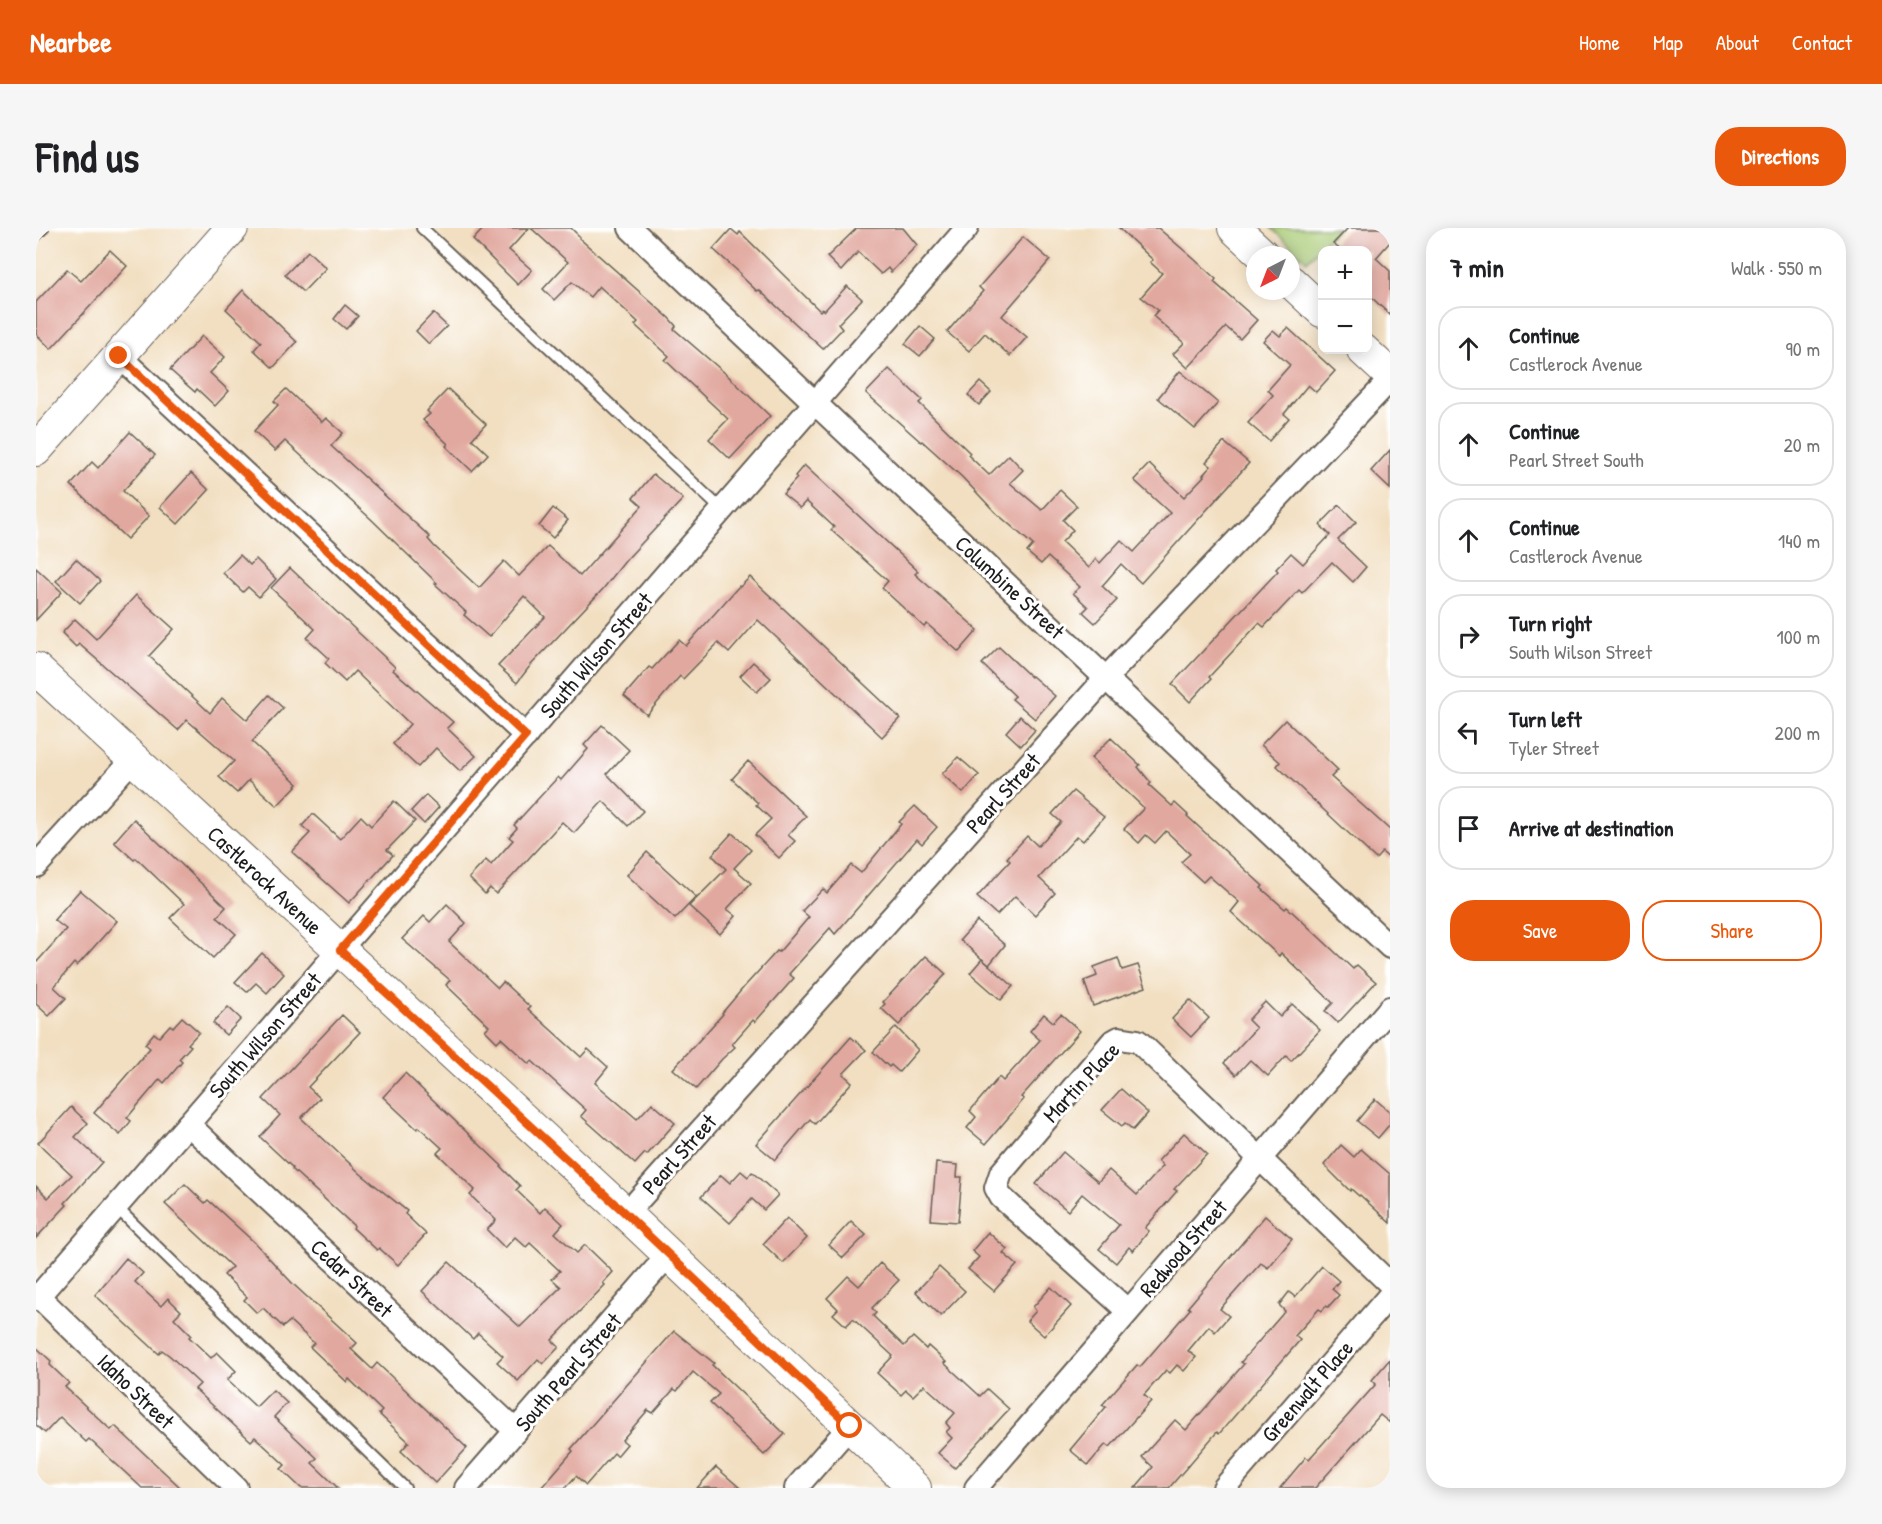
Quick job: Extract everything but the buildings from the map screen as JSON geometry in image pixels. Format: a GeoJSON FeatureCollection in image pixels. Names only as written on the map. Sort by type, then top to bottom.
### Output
{"type":"FeatureCollection","features":[{"type":"Feature","properties":{"kind":"street"},"geometry":{"type":"LineString","coordinates":[[36,450],[232,228]]}},
{"type":"Feature","properties":{"kind":"street","name":"Columbine Street"},"geometry":{"type":"LineString","coordinates":[[630,228],[1390,947]]}},
{"type":"Feature","properties":{"kind":"street"},"geometry":{"type":"LineString","coordinates":[[1234,228],[1253,246]]}},
{"type":"Feature","properties":{"kind":"street","name":"South Wilson Street"},"geometry":{"type":"LineString","coordinates":[[37,1297],[964,229]]}},
{"type":"Feature","properties":{"kind":"street"},"geometry":{"type":"LineString","coordinates":[[1300,290],[1318,306]]}},
{"type":"Feature","properties":{"kind":"street"},"geometry":{"type":"LineString","coordinates":[[1367,354],[1390,375]]}},
{"type":"Feature","properties":{"kind":"street"},"geometry":{"type":"LineString","coordinates":[[119,356],[526,736]]}},
{"type":"Feature","properties":{"kind":"street","name":"Pearl Street"},"geometry":{"type":"LineString","coordinates":[[626,1214],[1106,678],[1390,380]]}},
{"type":"Feature","properties":{"kind":"street","name":"Castlerock Avenue"},"geometry":{"type":"LineString","coordinates":[[36,669],[668,1255]]}},
{"type":"Feature","properties":{"kind":"street"},"geometry":{"type":"LineString","coordinates":[[36,866],[133,759]]}},
{"type":"Feature","properties":{"kind":"street","name":"Redwood Street"},"geometry":{"type":"LineString","coordinates":[[976,1488],[1390,1008]]}},
{"type":"Feature","properties":{"kind":"street","name":"Martin Place"},"geometry":{"type":"LineString","coordinates":[[1128,1311],[1001,1197],[996,1188],[1001,1173],[1112,1042],[1119,1038],[1138,1041],[1390,1284]]}},
{"type":"Feature","properties":{"kind":"street","name":"Cedar Street"},"geometry":{"type":"LineString","coordinates":[[188,1124],[516,1431]]}},
{"type":"Feature","properties":{"kind":"street"},"geometry":{"type":"LineString","coordinates":[[668,1255],[915,1488]]}},
{"type":"Feature","properties":{"kind":"street","name":"South Pearl Street"},"geometry":{"type":"LineString","coordinates":[[466,1488],[668,1255]]}},
{"type":"Feature","properties":{"kind":"street","name":"Greenwalt Place"},"geometry":{"type":"LineString","coordinates":[[1224,1488],[1390,1295]]}},
{"type":"Feature","properties":{"kind":"street","name":"Idaho Street"},"geometry":{"type":"LineString","coordinates":[[37,1297],[236,1488]]}},
{"type":"Feature","properties":{"kind":"street"},"geometry":{"type":"LineString","coordinates":[[796,1488],[850,1426]]}},
{"type":"Feature","properties":{"kind":"lane"},"geometry":{"type":"LineString","coordinates":[[36,236],[43,228]]}},
{"type":"Feature","properties":{"kind":"lane"},"geometry":{"type":"LineString","coordinates":[[422,228],[722,510]]}},
{"type":"Feature","properties":{"kind":"lane"},"geometry":{"type":"LineString","coordinates":[[116,1207],[405,1488]]}},
{"type":"Feature","properties":{"kind":"green space"},"geometry":{"type":"Polygon","coordinates":[[[1271,228],[1338,228],[1321,246],[1318,246],[1318,249],[1307,261],[1300,255],[1300,246],[1291,246],[1271,228]]]}},
{"type":"Feature","properties":{"kind":"route"},"geometry":{"type":"LineString","coordinates":[[119,356],[526,736],[340,950],[626,1214],[850,1426]]}}]}
